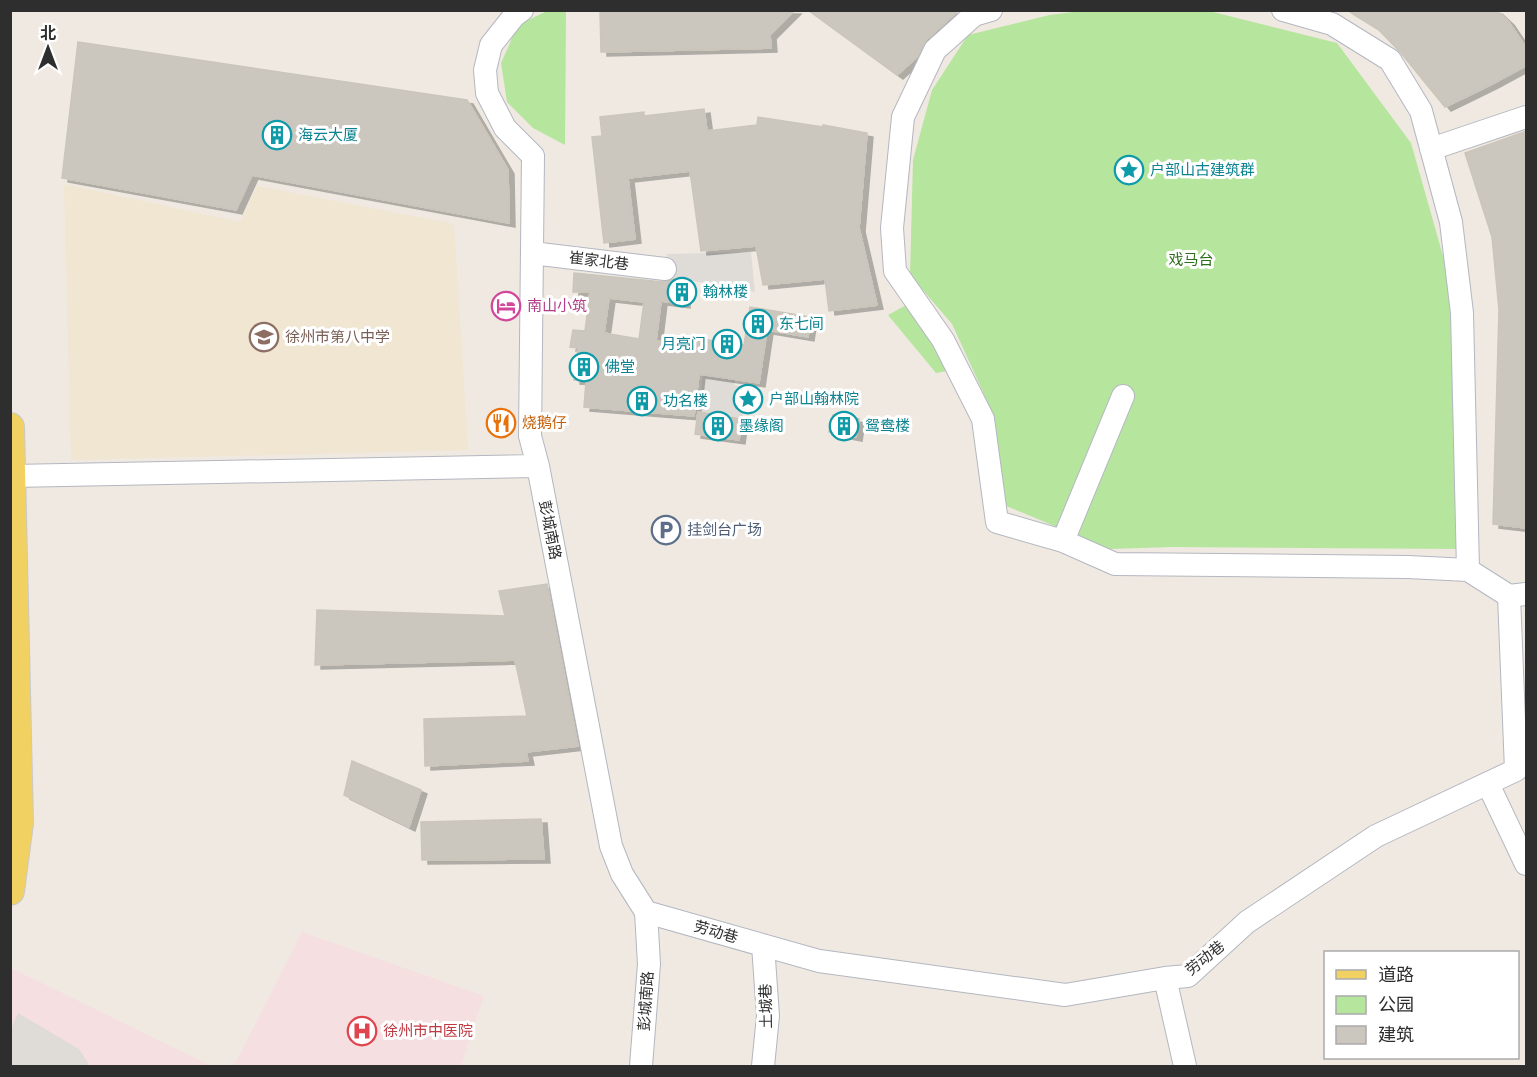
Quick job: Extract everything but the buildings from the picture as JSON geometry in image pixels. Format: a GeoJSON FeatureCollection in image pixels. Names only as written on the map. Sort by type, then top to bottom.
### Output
{"type":"FeatureCollection","features":[{"type":"Feature","properties":{"kind":"main road"},"geometry":{"type":"LineString","coordinates":[[10,427],[19,823],[10,891]]}},
{"type":"Feature","properties":{"kind":"street","name":"彭城南路"},"geometry":{"type":"LineString","coordinates":[[522,10],[514,16],[491,45],[484,70],[487,93],[505,128],[534,156],[530,436],[538,466],[610,846],[622,874],[646,912],[649,964],[641,1066]]}},
{"type":"Feature","properties":{"kind":"street"},"geometry":{"type":"LineString","coordinates":[[990,10],[974,15],[935,50],[903,117],[892,228],[895,271],[943,340],[983,419],[997,522],[1063,541],[1115,564],[1408,567],[1468,570],[1518,595]]}},
{"type":"Feature","properties":{"kind":"street"},"geometry":{"type":"LineString","coordinates":[[1283,10],[1332,24],[1390,60],[1421,111],[1451,222],[1462,313],[1468,570]]}},
{"type":"Feature","properties":{"kind":"street"},"geometry":{"type":"LineString","coordinates":[[1431,149],[1527,117]]}},
{"type":"Feature","properties":{"kind":"street","name":"崔家北巷"},"geometry":{"type":"LineString","coordinates":[[532,253],[665,269]]}},
{"type":"Feature","properties":{"kind":"street"},"geometry":{"type":"LineString","coordinates":[[1063,541],[1123,396]]}},
{"type":"Feature","properties":{"kind":"street"},"geometry":{"type":"LineString","coordinates":[[12,476],[538,466]]}},
{"type":"Feature","properties":{"kind":"street","name":"劳动巷"},"geometry":{"type":"LineString","coordinates":[[646,912],[819,961],[1065,995],[1188,976],[1247,922],[1376,836],[1516,770],[1518,595]]}},
{"type":"Feature","properties":{"kind":"street"},"geometry":{"type":"LineString","coordinates":[[1488,783],[1527,864]]}},
{"type":"Feature","properties":{"kind":"street","name":"土城巷"},"geometry":{"type":"LineString","coordinates":[[763,945],[768,1016],[763,1066]]}},
{"type":"Feature","properties":{"kind":"street"},"geometry":{"type":"LineString","coordinates":[[1165,978],[1185,1066]]}},
{"type":"Feature","properties":{"kind":"shaded area","name":"徐州市第八中学"},"geometry":{"type":"Polygon","coordinates":[[[64,184],[240,222],[257,186],[454,224],[468,450],[71,460],[64,184]]]}},
{"type":"Feature","properties":{"kind":"shaded area"},"geometry":{"type":"Polygon","coordinates":[[[751,252],[755,292],[664,276],[667,254],[751,252]]]}},
{"type":"Feature","properties":{"kind":"shaded area"},"geometry":{"type":"Polygon","coordinates":[[[703,375],[735,380],[734,385],[748,388],[742,419],[698,412],[703,375]]]}},
{"type":"Feature","properties":{"kind":"shaded area","name":"徐州市中医院"},"geometry":{"type":"Polygon","coordinates":[[[302,932],[484,996],[461,1066],[234,1066],[302,932]]]}},
{"type":"Feature","properties":{"kind":"shaded area"},"geometry":{"type":"Polygon","coordinates":[[[11,968],[211,1066],[11,1066],[11,968]]]}},
{"type":"Feature","properties":{"kind":"shaded area"},"geometry":{"type":"Polygon","coordinates":[[[18,1013],[79,1049],[89,1064],[88,1066],[11,1066],[11,1029],[18,1013]]]}},
{"type":"Feature","properties":{"kind":"green space","name":"戏马台"},"geometry":{"type":"Polygon","coordinates":[[[1193,10],[1213,12],[1337,43],[1411,143],[1445,263],[1457,360],[1461,549],[1173,547],[1110,549],[999,503],[995,418],[952,324],[910,275],[913,160],[932,90],[968,35],[1050,15],[1081,11],[1193,10]]]}},
{"type":"Feature","properties":{"kind":"green space"},"geometry":{"type":"Polygon","coordinates":[[[547,11],[566,11],[565,145],[533,128],[507,102],[501,63],[518,25],[547,11]]]}},
{"type":"Feature","properties":{"kind":"green space"},"geometry":{"type":"Polygon","coordinates":[[[910,303],[952,370],[936,373],[888,315],[910,303]]]}},
{"type":"Feature","properties":{"kind":"place","name":"海云大厦"},"geometry":{"type":"Point","coordinates":[277,135]}},
{"type":"Feature","properties":{"kind":"place","name":"户部山古建筑群"},"geometry":{"type":"Point","coordinates":[1129,170]}},
{"type":"Feature","properties":{"kind":"place","name":"翰林楼"},"geometry":{"type":"Point","coordinates":[682,292]}},
{"type":"Feature","properties":{"kind":"place","name":"南山小筑"},"geometry":{"type":"Point","coordinates":[506,306]}},
{"type":"Feature","properties":{"kind":"place","name":"东七间"},"geometry":{"type":"Point","coordinates":[758,324]}},
{"type":"Feature","properties":{"kind":"place","name":"徐州市第八中学"},"geometry":{"type":"Point","coordinates":[264,337]}},
{"type":"Feature","properties":{"kind":"place","name":"月亮门"},"geometry":{"type":"Point","coordinates":[727,344]}},
{"type":"Feature","properties":{"kind":"place","name":"佛堂"},"geometry":{"type":"Point","coordinates":[584,367]}},
{"type":"Feature","properties":{"kind":"place","name":"户部山翰林院"},"geometry":{"type":"Point","coordinates":[748,399]}},
{"type":"Feature","properties":{"kind":"place","name":"功名楼"},"geometry":{"type":"Point","coordinates":[642,401]}},
{"type":"Feature","properties":{"kind":"place","name":"烧鹅仔"},"geometry":{"type":"Point","coordinates":[501,423]}},
{"type":"Feature","properties":{"kind":"place","name":"墨缘阁"},"geometry":{"type":"Point","coordinates":[718,426]}},
{"type":"Feature","properties":{"kind":"place","name":"鸳鸯楼"},"geometry":{"type":"Point","coordinates":[844,426]}},
{"type":"Feature","properties":{"kind":"place","name":"挂剑台广场"},"geometry":{"type":"Point","coordinates":[666,530]}},
{"type":"Feature","properties":{"kind":"place","name":"徐州市中医院"},"geometry":{"type":"Point","coordinates":[362,1031]}}]}
